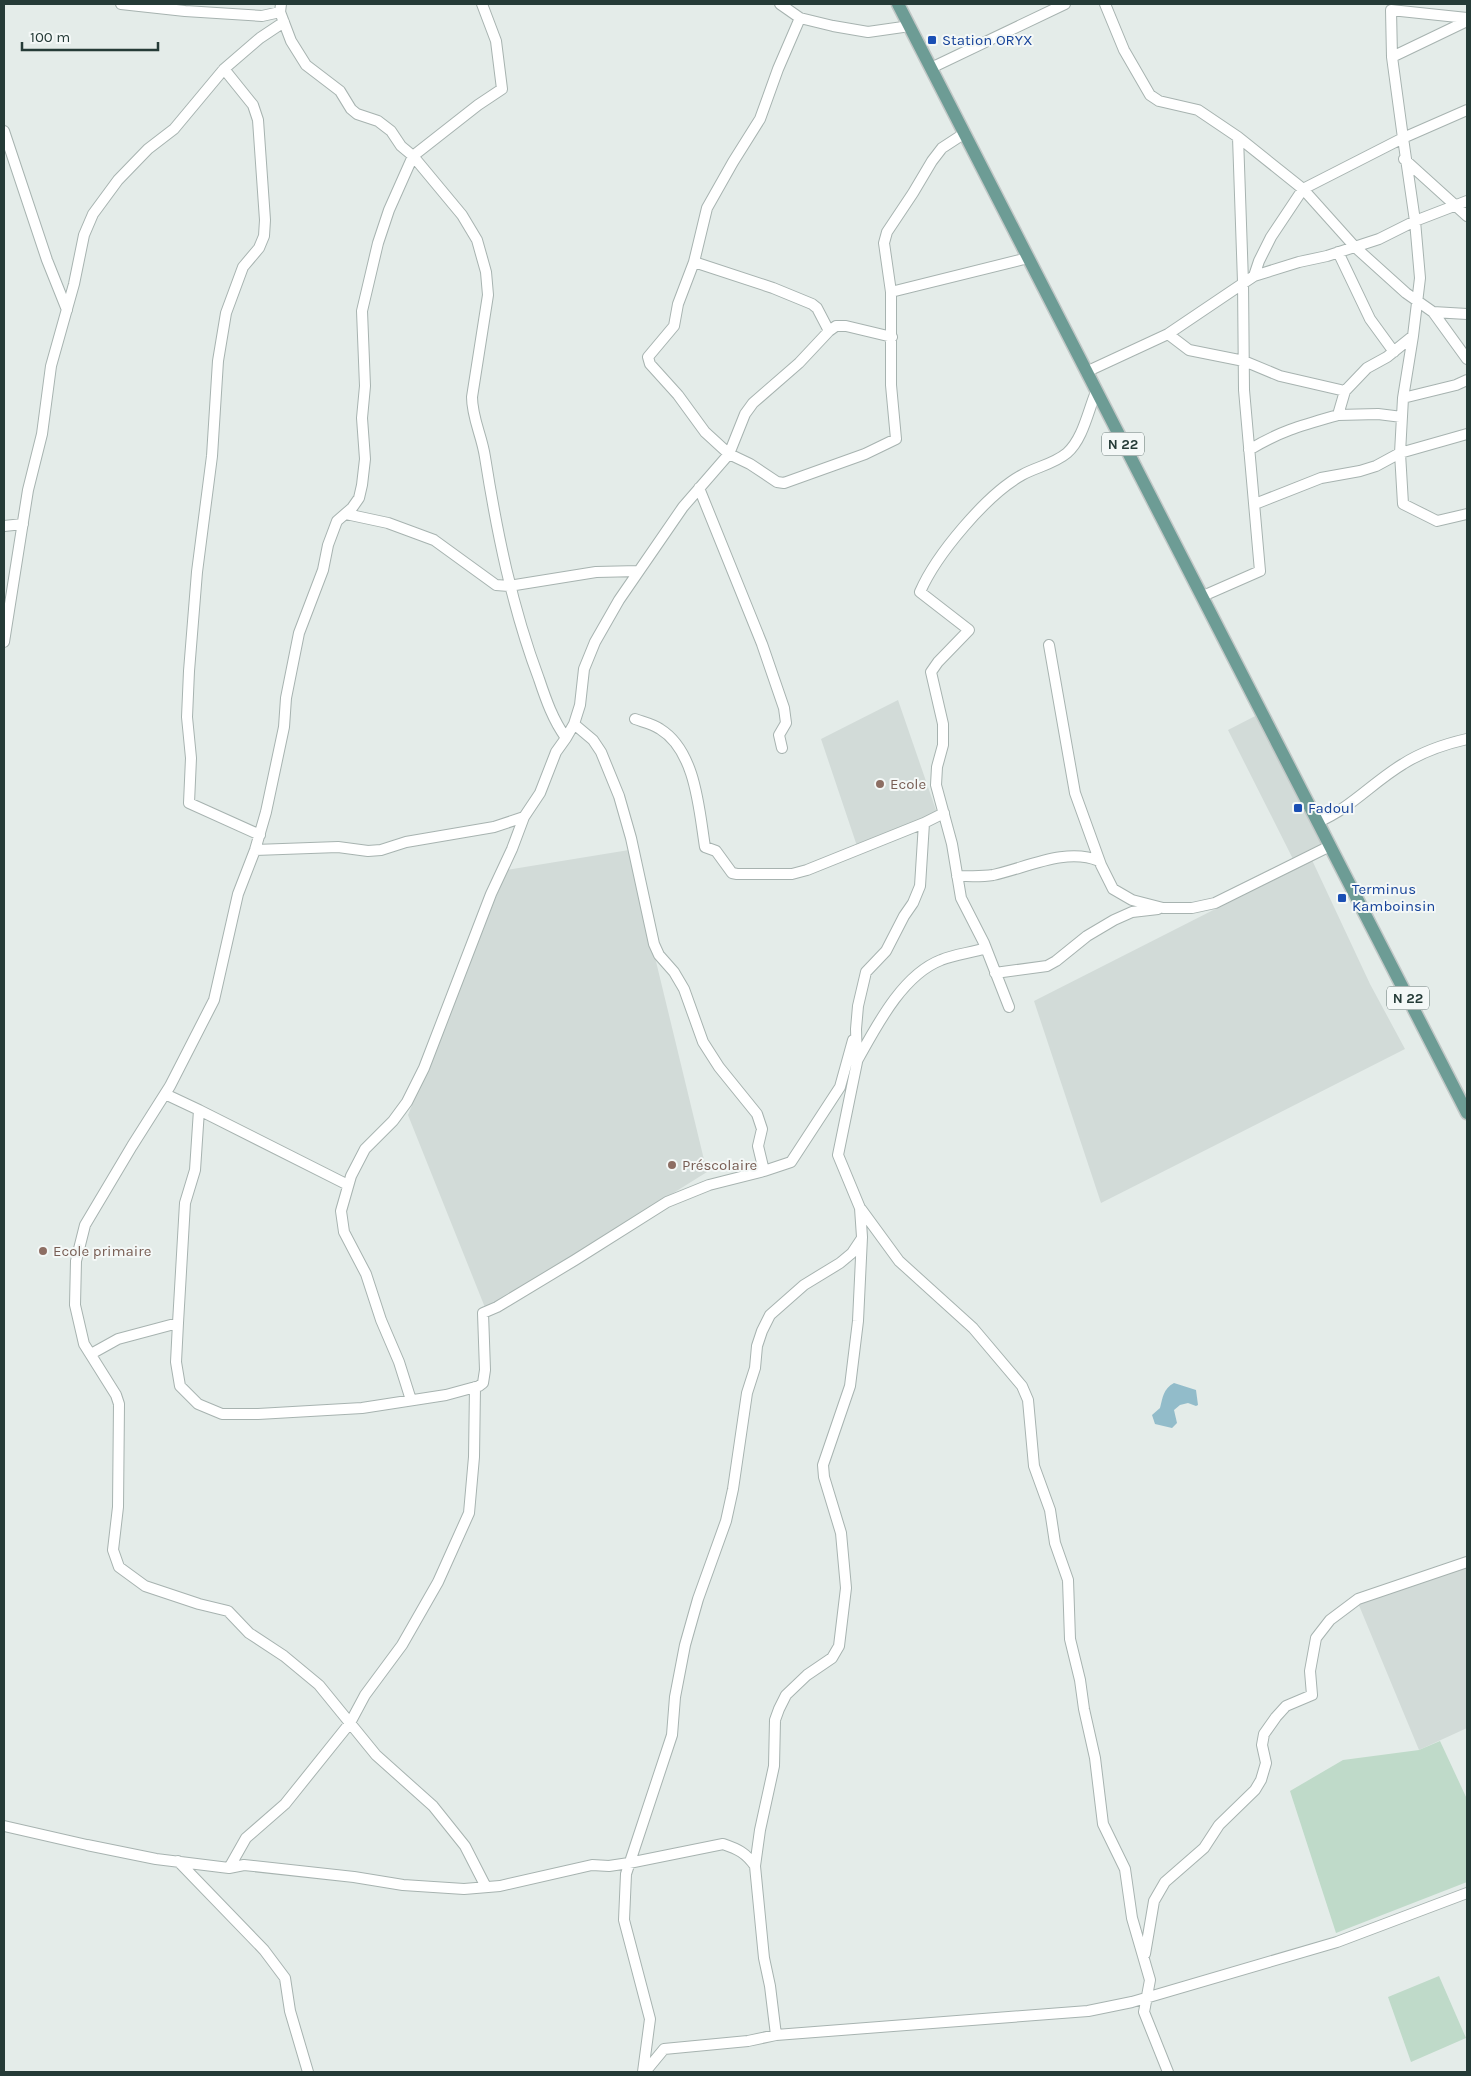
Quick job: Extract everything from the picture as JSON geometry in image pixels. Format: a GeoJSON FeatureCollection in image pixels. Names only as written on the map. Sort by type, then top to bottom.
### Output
{"type":"FeatureCollection","features":[{"type":"Feature","properties":{"kind":"main road","name":"N 22"},"geometry":{"type":"LineString","coordinates":[[898,4],[1467,1114]]}},
{"type":"Feature","properties":{"kind":"street"},"geometry":{"type":"LineString","coordinates":[[122,4],[218,14],[262,16],[282,13]]}},
{"type":"Feature","properties":{"kind":"street"},"geometry":{"type":"LineString","coordinates":[[208,4],[218,14]]}},
{"type":"Feature","properties":{"kind":"street"},"geometry":{"type":"LineString","coordinates":[[482,4],[496,41],[502,89],[478,105],[413,156],[389,210],[378,243],[362,312],[365,386],[362,418],[365,459],[359,498],[346,514],[338,520],[323,570],[299,633],[286,698],[282,736],[266,812],[255,850],[238,894],[214,1000],[165,1094],[85,1226],[76,1261],[75,1305],[84,1344],[116,1395],[119,1404],[118,1507],[113,1550],[119,1567],[145,1586],[199,1604],[228,1610],[249,1633],[284,1656],[319,1685],[376,1755],[433,1806],[464,1846],[486,1887]]}},
{"type":"Feature","properties":{"kind":"street"},"geometry":{"type":"LineString","coordinates":[[780,4],[800,18],[868,32],[910,26]]}},
{"type":"Feature","properties":{"kind":"street"},"geometry":{"type":"LineString","coordinates":[[931,68],[1065,4]]}},
{"type":"Feature","properties":{"kind":"street"},"geometry":{"type":"LineString","coordinates":[[1105,4],[1124,50],[1150,95],[1159,101],[1198,110],[1238,137],[1304,189],[1355,247],[1416,302],[1433,312],[1467,359]]}},
{"type":"Feature","properties":{"kind":"street"},"geometry":{"type":"LineString","coordinates":[[1467,20],[1390,7],[1392,57],[1404,159],[1415,221],[1420,278],[1403,398],[1400,453],[1403,504],[1436,522],[1467,514]]}},
{"type":"Feature","properties":{"kind":"street"},"geometry":{"type":"LineString","coordinates":[[282,13],[291,41],[306,65],[340,91],[351,109],[357,114],[378,121],[391,131],[401,146],[413,156],[462,215],[478,240],[486,272],[488,295],[472,397],[472,410],[484,454],[509,586],[544,696],[557,725],[566,738]]}},
{"type":"Feature","properties":{"kind":"street"},"geometry":{"type":"LineString","coordinates":[[4,642],[28,490],[42,434],[51,366],[67,310],[84,235],[93,214],[118,180],[148,149],[174,129],[224,69],[260,38],[282,13]]}},
{"type":"Feature","properties":{"kind":"street"},"geometry":{"type":"LineString","coordinates":[[800,18],[778,69],[760,120],[707,208],[694,262],[682,290],[674,326],[648,357],[650,364],[678,396],[705,432],[729,454],[750,464],[777,482],[784,483],[865,454],[896,439],[891,385],[891,292],[884,243],[887,232],[914,194],[932,161],[942,148],[965,133]]}},
{"type":"Feature","properties":{"kind":"street"},"geometry":{"type":"LineString","coordinates":[[1392,57],[1467,20]]}},
{"type":"Feature","properties":{"kind":"street"},"geometry":{"type":"LineString","coordinates":[[224,69],[253,106],[258,120],[266,220],[264,236],[259,248],[244,266],[226,313],[218,360],[212,456],[198,572],[189,680],[187,717],[191,758],[189,803],[260,835]]}},
{"type":"Feature","properties":{"kind":"street"},"geometry":{"type":"LineString","coordinates":[[1254,276],[1271,237],[1304,189],[1402,138],[1467,110]]}},
{"type":"Feature","properties":{"kind":"street"},"geometry":{"type":"LineString","coordinates":[[4,131],[47,260],[67,310]]}},
{"type":"Feature","properties":{"kind":"street"},"geometry":{"type":"LineString","coordinates":[[1203,596],[1260,571],[1244,390],[1243,282],[1238,137]]}},
{"type":"Feature","properties":{"kind":"street"},"geometry":{"type":"LineString","coordinates":[[1404,159],[1467,216]]}},
{"type":"Feature","properties":{"kind":"street"},"geometry":{"type":"LineString","coordinates":[[1086,372],[1168,334],[1254,276],[1378,239],[1415,221],[1467,201]]}},
{"type":"Feature","properties":{"kind":"street"},"geometry":{"type":"LineString","coordinates":[[1338,252],[1370,319],[1394,352]]}},
{"type":"Feature","properties":{"kind":"street"},"geometry":{"type":"LineString","coordinates":[[891,292],[1028,258]]}},
{"type":"Feature","properties":{"kind":"street"},"geometry":{"type":"LineString","coordinates":[[694,262],[773,288],[812,304],[817,308],[829,331]]}},
{"type":"Feature","properties":{"kind":"street"},"geometry":{"type":"LineString","coordinates":[[1433,312],[1467,314]]}},
{"type":"Feature","properties":{"kind":"street"},"geometry":{"type":"LineString","coordinates":[[411,1400],[366,1274],[344,1232],[342,1211],[351,1176],[365,1149],[393,1121],[407,1102],[424,1068],[491,894],[512,850],[524,818],[540,793],[556,752],[574,724],[580,705],[584,670],[588,657],[619,600],[683,506],[729,454],[745,414],[753,403],[799,363],[836,326],[846,326],[892,337]]}},
{"type":"Feature","properties":{"kind":"street"},"geometry":{"type":"LineString","coordinates":[[1168,334],[1189,350],[1244,361],[1280,376],[1345,391]]}},
{"type":"Feature","properties":{"kind":"street"},"geometry":{"type":"LineString","coordinates":[[1338,415],[1345,391],[1367,368],[1394,352],[1413,336]]}},
{"type":"Feature","properties":{"kind":"street"},"geometry":{"type":"LineString","coordinates":[[1403,398],[1456,385],[1467,380]]}},
{"type":"Feature","properties":{"kind":"street"},"geometry":{"type":"LineString","coordinates":[[1009,1007],[986,948],[962,898],[952,844],[936,784],[943,745],[943,724],[931,672],[938,662],[969,630],[920,592],[928,573],[983,506],[1001,488],[1023,474],[1054,462],[1068,452],[1084,428],[1087,412],[1096,392]]}},
{"type":"Feature","properties":{"kind":"street"},"geometry":{"type":"LineString","coordinates":[[1249,450],[1275,434],[1338,415],[1378,414],[1402,417]]}},
{"type":"Feature","properties":{"kind":"street"},"geometry":{"type":"LineString","coordinates":[[1255,504],[1321,478],[1376,466],[1400,453],[1467,434]]}},
{"type":"Feature","properties":{"kind":"street"},"geometry":{"type":"LineString","coordinates":[[698,488],[762,644],[784,708],[786,723],[779,735],[782,748]]}},
{"type":"Feature","properties":{"kind":"street"},"geometry":{"type":"LineString","coordinates":[[346,514],[388,523],[434,540],[496,585],[509,586],[596,572],[638,571]]}},
{"type":"Feature","properties":{"kind":"street"},"geometry":{"type":"LineString","coordinates":[[4,526],[23,524]]}},
{"type":"Feature","properties":{"kind":"street"},"geometry":{"type":"LineString","coordinates":[[4,574],[16,571]]}},
{"type":"Feature","properties":{"kind":"street"},"geometry":{"type":"LineString","coordinates":[[1049,645],[1074,793],[1099,861],[1113,889],[1132,900],[1163,908]]}},
{"type":"Feature","properties":{"kind":"street"},"geometry":{"type":"LineString","coordinates":[[635,720],[660,728],[681,753],[693,774],[705,847],[716,852],[732,873],[792,874],[808,870],[944,813]]}},
{"type":"Feature","properties":{"kind":"street"},"geometry":{"type":"LineString","coordinates":[[574,724],[593,740],[601,752],[619,796],[631,838],[654,944],[659,955],[674,972],[684,989],[703,1042],[718,1067],[757,1114],[762,1128],[758,1146],[764,1171]]}},
{"type":"Feature","properties":{"kind":"street"},"geometry":{"type":"LineString","coordinates":[[1318,822],[1334,815],[1351,804],[1404,763],[1442,746],[1467,739]]}},
{"type":"Feature","properties":{"kind":"street"},"geometry":{"type":"LineString","coordinates":[[255,850],[338,847],[368,851],[380,850],[406,842],[494,827],[524,818]]}},
{"type":"Feature","properties":{"kind":"street"},"geometry":{"type":"LineString","coordinates":[[924,823],[920,886],[913,903],[886,951],[866,972],[858,1006],[856,1029],[857,1062],[838,1155],[860,1208],[899,1261],[973,1328],[1022,1386],[1028,1400],[1034,1466],[1050,1510],[1055,1543],[1068,1580],[1070,1639],[1096,1758],[1103,1824],[1125,1869],[1132,1918],[1145,1956],[1150,1980],[1144,2012],[1168,2072]]}},
{"type":"Feature","properties":{"kind":"street"},"geometry":{"type":"LineString","coordinates":[[995,973],[1047,966],[1087,936],[1132,912],[1163,908],[1192,908],[1215,903],[1330,846]]}},
{"type":"Feature","properties":{"kind":"street"},"geometry":{"type":"LineString","coordinates":[[957,876],[990,875],[1082,855],[1099,861]]}},
{"type":"Feature","properties":{"kind":"street"},"geometry":{"type":"LineString","coordinates":[[857,1062],[887,1008],[916,976],[941,960],[986,948]]}},
{"type":"Feature","properties":{"kind":"street"},"geometry":{"type":"LineString","coordinates":[[199,1110],[195,1170],[185,1203],[176,1362],[180,1386],[198,1404],[222,1414],[258,1414],[362,1408],[446,1395],[484,1383],[483,1313],[575,1260],[667,1202],[709,1185],[791,1162],[840,1087],[856,1029]]}},
{"type":"Feature","properties":{"kind":"street"},"geometry":{"type":"LineString","coordinates":[[165,1094],[348,1185]]}},
{"type":"Feature","properties":{"kind":"street"},"geometry":{"type":"LineString","coordinates":[[776,2035],[770,1986],[764,1958],[755,1866],[760,1830],[774,1766],[776,1720],[779,1710],[786,1695],[807,1675],[832,1658],[839,1646],[846,1588],[841,1533],[824,1477],[823,1465],[850,1386],[858,1321],[862,1237],[860,1208]]}},
{"type":"Feature","properties":{"kind":"street"},"geometry":{"type":"LineString","coordinates":[[644,2072],[650,2019],[624,1920],[624,1894],[629,1862],[672,1735],[675,1697],[685,1645],[698,1599],[726,1520],[733,1489],[747,1393],[755,1368],[757,1346],[770,1315],[804,1285],[840,1264],[852,1253],[862,1237]]}},
{"type":"Feature","properties":{"kind":"street"},"geometry":{"type":"LineString","coordinates":[[91,1354],[118,1339],[178,1323]]}},
{"type":"Feature","properties":{"kind":"street"},"geometry":{"type":"LineString","coordinates":[[229,1868],[246,1838],[285,1804],[350,1723],[365,1695],[402,1645],[438,1582],[469,1513],[474,1457],[475,1387]]}},
{"type":"Feature","properties":{"kind":"street"},"geometry":{"type":"LineString","coordinates":[[1145,1956],[1154,1901],[1165,1882],[1204,1848],[1219,1825],[1255,1790],[1261,1780],[1266,1763],[1262,1745],[1264,1734],[1276,1716],[1286,1706],[1312,1696],[1310,1671],[1316,1638],[1330,1620],[1358,1599],[1467,1562]]}},
{"type":"Feature","properties":{"kind":"street"},"geometry":{"type":"LineString","coordinates":[[4,1826],[87,1845],[229,1868],[244,1865],[354,1877],[403,1885],[464,1889],[500,1886],[592,1865],[609,1866],[723,1844],[738,1849],[748,1856],[755,1866]]}},
{"type":"Feature","properties":{"kind":"street"},"geometry":{"type":"LineString","coordinates":[[178,1861],[264,1950],[285,1978],[290,2012],[308,2072]]}},
{"type":"Feature","properties":{"kind":"street"},"geometry":{"type":"LineString","coordinates":[[644,2072],[664,2049],[748,2041],[776,2035],[1088,2011],[1148,1997],[1337,1942],[1467,1893]]}},
{"type":"Feature","properties":{"kind":"street"},"geometry":{"type":"LineString","coordinates":[[648,2034],[664,2049]]}},
{"type":"Feature","properties":{"kind":"shaded area"},"geometry":{"type":"Polygon","coordinates":[[[898,700],[937,813],[857,846],[821,739],[898,700]]]}},
{"type":"Feature","properties":{"kind":"shaded area"},"geometry":{"type":"Polygon","coordinates":[[[1263,712],[1330,846],[1295,863],[1228,730],[1263,712]]]}},
{"type":"Feature","properties":{"kind":"shaded area"},"geometry":{"type":"Polygon","coordinates":[[[629,850],[707,1172],[486,1310],[408,1115],[507,870],[629,850]]]}},
{"type":"Feature","properties":{"kind":"shaded area"},"geometry":{"type":"Polygon","coordinates":[[[1312,860],[1370,984],[1405,1049],[1101,1203],[1034,1001],[1312,860]]]}},
{"type":"Feature","properties":{"kind":"shaded area"},"geometry":{"type":"Polygon","coordinates":[[[1467,1567],[1467,1728],[1419,1750],[1358,1603],[1467,1567]]]}},
{"type":"Feature","properties":{"kind":"green space"},"geometry":{"type":"Polygon","coordinates":[[[1440,1741],[1467,1799],[1467,1882],[1336,1933],[1290,1791],[1343,1760],[1419,1750],[1440,1741]]]}},
{"type":"Feature","properties":{"kind":"green space"},"geometry":{"type":"Polygon","coordinates":[[[1439,1976],[1466,2038],[1411,2062],[1388,1997],[1439,1976]]]}},
{"type":"Feature","properties":{"kind":"water"},"geometry":{"type":"Polygon","coordinates":[[[1174,1383],[1196,1390],[1198,1405],[1188,1403],[1180,1405],[1174,1410],[1177,1423],[1172,1428],[1155,1424],[1152,1415],[1160,1408],[1166,1391],[1174,1383]]]}},
{"type":"Feature","properties":{"kind":"place","name":"Station ORYX"},"geometry":{"type":"Point","coordinates":[932,40]}},
{"type":"Feature","properties":{"kind":"place","name":"Ecole"},"geometry":{"type":"Point","coordinates":[880,784]}},
{"type":"Feature","properties":{"kind":"place","name":"Fadoul"},"geometry":{"type":"Point","coordinates":[1298,808]}},
{"type":"Feature","properties":{"kind":"place","name":"Terminus Kamboinsin"},"geometry":{"type":"Point","coordinates":[1342,898]}},
{"type":"Feature","properties":{"kind":"place","name":"Préscolaire"},"geometry":{"type":"Point","coordinates":[672,1165]}},
{"type":"Feature","properties":{"kind":"place","name":"Ecole primaire"},"geometry":{"type":"Point","coordinates":[43,1251]}}]}
